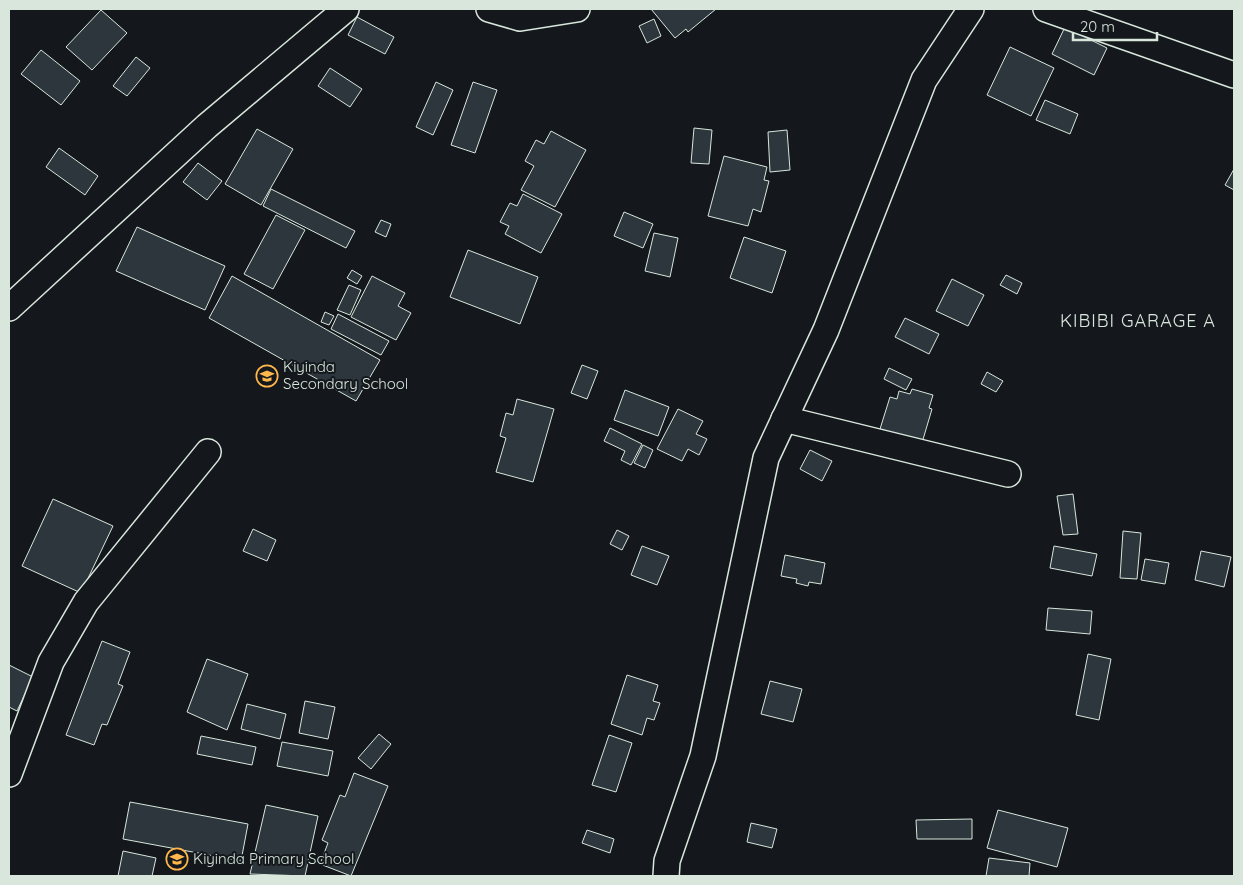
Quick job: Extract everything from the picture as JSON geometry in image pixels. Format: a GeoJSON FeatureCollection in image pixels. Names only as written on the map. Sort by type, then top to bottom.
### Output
{"type":"FeatureCollection","features":[{"type":"Feature","properties":{"kind":"street"},"geometry":{"type":"LineString","coordinates":[[9,308],[208,126],[346,9]]}},
{"type":"Feature","properties":{"kind":"street"},"geometry":{"type":"LineString","coordinates":[[489,9],[520,18],[578,9]]}},
{"type":"Feature","properties":{"kind":"street"},"geometry":{"type":"LineString","coordinates":[[666,876],[667,861],[703,756],[766,458],[826,330],[924,80],[971,9]]}},
{"type":"Feature","properties":{"kind":"street"},"geometry":{"type":"LineString","coordinates":[[1046,9],[1234,76]]}},
{"type":"Feature","properties":{"kind":"street"},"geometry":{"type":"LineString","coordinates":[[784,419],[1008,474]]}},
{"type":"Feature","properties":{"kind":"street"},"geometry":{"type":"LineString","coordinates":[[9,774],[51,662],[86,602],[208,452]]}},
{"type":"Feature","properties":{"kind":"building"},"geometry":{"type":"Polygon","coordinates":[[[651,9],[716,9],[688,32],[686,29],[675,38],[651,9]]]}},
{"type":"Feature","properties":{"kind":"building"},"geometry":{"type":"Polygon","coordinates":[[[101,10],[127,33],[92,70],[66,47],[101,10]]]}},
{"type":"Feature","properties":{"kind":"building"},"geometry":{"type":"Polygon","coordinates":[[[357,17],[394,37],[385,54],[348,35],[357,17]]]}},
{"type":"Feature","properties":{"kind":"building"},"geometry":{"type":"Polygon","coordinates":[[[654,19],[661,36],[647,43],[639,26],[654,19]]]}},
{"type":"Feature","properties":{"kind":"building"},"geometry":{"type":"Polygon","coordinates":[[[1065,27],[1107,48],[1094,75],[1052,54],[1065,27]]]}},
{"type":"Feature","properties":{"kind":"building"},"geometry":{"type":"Polygon","coordinates":[[[1010,47],[1054,68],[1031,116],[987,95],[1010,47]]]}},
{"type":"Feature","properties":{"kind":"building"},"geometry":{"type":"Polygon","coordinates":[[[41,50],[80,81],[61,105],[21,74],[41,50]]]}},
{"type":"Feature","properties":{"kind":"building"},"geometry":{"type":"Polygon","coordinates":[[[136,57],[150,68],[127,96],[113,86],[136,57]]]}},
{"type":"Feature","properties":{"kind":"building"},"geometry":{"type":"Polygon","coordinates":[[[330,68],[362,89],[350,107],[318,86],[330,68]]]}},
{"type":"Feature","properties":{"kind":"building"},"geometry":{"type":"Polygon","coordinates":[[[436,82],[453,90],[433,135],[416,127],[436,82]]]}},
{"type":"Feature","properties":{"kind":"building"},"geometry":{"type":"Polygon","coordinates":[[[473,82],[497,90],[475,153],[451,145],[473,82]]]}},
{"type":"Feature","properties":{"kind":"building"},"geometry":{"type":"Polygon","coordinates":[[[1045,100],[1078,114],[1070,134],[1036,120],[1045,100]]]}},
{"type":"Feature","properties":{"kind":"building"},"geometry":{"type":"Polygon","coordinates":[[[694,128],[712,130],[709,164],[691,163],[694,128]]]}},
{"type":"Feature","properties":{"kind":"building"},"geometry":{"type":"Polygon","coordinates":[[[257,129],[293,149],[261,205],[225,184],[257,129]]]}},
{"type":"Feature","properties":{"kind":"building"},"geometry":{"type":"Polygon","coordinates":[[[787,130],[790,170],[770,172],[768,132],[787,130]]]}},
{"type":"Feature","properties":{"kind":"building"},"geometry":{"type":"Polygon","coordinates":[[[551,131],[586,150],[555,207],[521,190],[534,166],[525,161],[536,140],[544,144],[551,131]]]}},
{"type":"Feature","properties":{"kind":"building"},"geometry":{"type":"Polygon","coordinates":[[[59,148],[98,176],[85,195],[46,167],[59,148]]]}},
{"type":"Feature","properties":{"kind":"building"},"geometry":{"type":"Polygon","coordinates":[[[724,156],[767,167],[764,180],[769,181],[761,212],[753,209],[748,226],[708,216],[724,156]]]}},
{"type":"Feature","properties":{"kind":"building"},"geometry":{"type":"Polygon","coordinates":[[[198,163],[222,181],[207,200],[183,182],[198,163]]]}},
{"type":"Feature","properties":{"kind":"building"},"geometry":{"type":"Polygon","coordinates":[[[1234,169],[1234,190],[1225,185],[1234,169]]]}},
{"type":"Feature","properties":{"kind":"building"},"geometry":{"type":"Polygon","coordinates":[[[271,189],[355,231],[346,248],[263,206],[271,189]]]}},
{"type":"Feature","properties":{"kind":"building"},"geometry":{"type":"Polygon","coordinates":[[[523,194],[562,214],[541,253],[505,234],[509,226],[500,222],[510,203],[517,206],[523,194]]]}},
{"type":"Feature","properties":{"kind":"building"},"geometry":{"type":"Polygon","coordinates":[[[624,212],[653,224],[643,248],[614,236],[624,212]]]}},
{"type":"Feature","properties":{"kind":"building"},"geometry":{"type":"Polygon","coordinates":[[[276,215],[305,230],[273,289],[244,274],[276,215]]]}},
{"type":"Feature","properties":{"kind":"building"},"geometry":{"type":"Polygon","coordinates":[[[381,220],[391,224],[386,237],[375,232],[381,220]]]}},
{"type":"Feature","properties":{"kind":"building"},"geometry":{"type":"Polygon","coordinates":[[[137,227],[225,266],[205,310],[116,271],[137,227]]]}},
{"type":"Feature","properties":{"kind":"building"},"geometry":{"type":"Polygon","coordinates":[[[654,233],[678,238],[670,277],[645,271],[654,233]]]}},
{"type":"Feature","properties":{"kind":"building"},"geometry":{"type":"Polygon","coordinates":[[[744,237],[786,251],[772,293],[730,278],[744,237]]]}},
{"type":"Feature","properties":{"kind":"building"},"geometry":{"type":"Polygon","coordinates":[[[468,250],[538,277],[520,324],[450,297],[468,250]]]}},
{"type":"Feature","properties":{"kind":"building"},"geometry":{"type":"Polygon","coordinates":[[[352,270],[362,276],[357,284],[347,278],[352,270]]]}},
{"type":"Feature","properties":{"kind":"building"},"geometry":{"type":"Polygon","coordinates":[[[1006,275],[1022,283],[1017,294],[1000,285],[1006,275]]]}},
{"type":"Feature","properties":{"kind":"building"},"geometry":{"type":"Polygon","coordinates":[[[232,276],[380,360],[356,401],[209,318],[232,276]]]}},
{"type":"Feature","properties":{"kind":"building"},"geometry":{"type":"Polygon","coordinates":[[[372,276],[405,293],[398,306],[411,313],[396,340],[351,317],[372,276]]]}},
{"type":"Feature","properties":{"kind":"building"},"geometry":{"type":"Polygon","coordinates":[[[952,279],[984,295],[968,326],[936,311],[952,279]]]}},
{"type":"Feature","properties":{"kind":"building"},"geometry":{"type":"Polygon","coordinates":[[[349,285],[361,290],[350,315],[337,310],[349,285]]]}},
{"type":"Feature","properties":{"kind":"building"},"geometry":{"type":"Polygon","coordinates":[[[325,312],[334,316],[329,325],[321,322],[325,312]]]}},
{"type":"Feature","properties":{"kind":"building"},"geometry":{"type":"Polygon","coordinates":[[[338,314],[389,341],[381,355],[331,329],[338,314]]]}},
{"type":"Feature","properties":{"kind":"building"},"geometry":{"type":"Polygon","coordinates":[[[905,318],[939,334],[929,354],[895,337],[905,318]]]}},
{"type":"Feature","properties":{"kind":"building"},"geometry":{"type":"Polygon","coordinates":[[[582,365],[598,371],[587,399],[571,393],[582,365]]]}},
{"type":"Feature","properties":{"kind":"building"},"geometry":{"type":"Polygon","coordinates":[[[889,368],[912,379],[906,390],[884,379],[889,368]]]}},
{"type":"Feature","properties":{"kind":"building"},"geometry":{"type":"Polygon","coordinates":[[[987,372],[1003,381],[996,392],[981,384],[987,372]]]}},
{"type":"Feature","properties":{"kind":"building"},"geometry":{"type":"Polygon","coordinates":[[[912,389],[933,395],[929,408],[932,409],[919,453],[884,443],[887,431],[880,429],[890,397],[897,399],[899,391],[910,394],[912,389]]]}},
{"type":"Feature","properties":{"kind":"building"},"geometry":{"type":"Polygon","coordinates":[[[625,390],[669,407],[658,436],[614,420],[625,390]]]}},
{"type":"Feature","properties":{"kind":"building"},"geometry":{"type":"Polygon","coordinates":[[[517,399],[554,409],[533,482],[496,472],[506,438],[500,436],[506,413],[513,415],[517,399]]]}},
{"type":"Feature","properties":{"kind":"building"},"geometry":{"type":"Polygon","coordinates":[[[678,409],[703,421],[696,434],[707,439],[699,455],[688,449],[682,461],[657,449],[678,409]]]}},
{"type":"Feature","properties":{"kind":"building"},"geometry":{"type":"Polygon","coordinates":[[[610,428],[642,444],[631,465],[621,460],[625,451],[604,441],[610,428]]]}},
{"type":"Feature","properties":{"kind":"building"},"geometry":{"type":"Polygon","coordinates":[[[643,445],[653,450],[645,468],[634,463],[643,445]]]}},
{"type":"Feature","properties":{"kind":"building"},"geometry":{"type":"Polygon","coordinates":[[[810,450],[832,461],[822,481],[800,469],[810,450]]]}},
{"type":"Feature","properties":{"kind":"building"},"geometry":{"type":"Polygon","coordinates":[[[1073,494],[1078,534],[1063,535],[1057,496],[1073,494]]]}},
{"type":"Feature","properties":{"kind":"building"},"geometry":{"type":"Polygon","coordinates":[[[53,499],[113,526],[81,593],[22,566],[53,499]]]}},
{"type":"Feature","properties":{"kind":"building"},"geometry":{"type":"Polygon","coordinates":[[[253,529],[276,540],[267,561],[243,551],[253,529]]]}},
{"type":"Feature","properties":{"kind":"building"},"geometry":{"type":"Polygon","coordinates":[[[617,530],[629,536],[622,550],[610,544],[617,530]]]}},
{"type":"Feature","properties":{"kind":"building"},"geometry":{"type":"Polygon","coordinates":[[[1123,531],[1141,533],[1137,579],[1120,578],[1123,531]]]}},
{"type":"Feature","properties":{"kind":"building"},"geometry":{"type":"Polygon","coordinates":[[[642,546],[669,556],[657,585],[631,575],[642,546]]]}},
{"type":"Feature","properties":{"kind":"building"},"geometry":{"type":"Polygon","coordinates":[[[1054,546],[1097,554],[1092,576],[1050,568],[1054,546]]]}},
{"type":"Feature","properties":{"kind":"building"},"geometry":{"type":"Polygon","coordinates":[[[1201,551],[1231,557],[1224,587],[1195,580],[1201,551]]]}},
{"type":"Feature","properties":{"kind":"building"},"geometry":{"type":"Polygon","coordinates":[[[785,555],[825,563],[821,584],[809,582],[808,586],[796,583],[797,579],[781,576],[785,555]]]}},
{"type":"Feature","properties":{"kind":"building"},"geometry":{"type":"Polygon","coordinates":[[[1145,559],[1169,563],[1165,584],[1141,580],[1145,559]]]}},
{"type":"Feature","properties":{"kind":"building"},"geometry":{"type":"Polygon","coordinates":[[[1048,608],[1092,611],[1090,634],[1046,630],[1048,608]]]}},
{"type":"Feature","properties":{"kind":"building"},"geometry":{"type":"Polygon","coordinates":[[[102,641],[130,652],[118,684],[123,686],[107,725],[102,724],[94,745],[66,735],[102,641]]]}},
{"type":"Feature","properties":{"kind":"building"},"geometry":{"type":"Polygon","coordinates":[[[1088,654],[1111,659],[1099,720],[1076,715],[1088,654]]]}},
{"type":"Feature","properties":{"kind":"building"},"geometry":{"type":"Polygon","coordinates":[[[207,659],[248,674],[227,730],[187,712],[207,659]]]}},
{"type":"Feature","properties":{"kind":"building"},"geometry":{"type":"Polygon","coordinates":[[[9,665],[33,677],[17,711],[9,707],[9,665]]]}},
{"type":"Feature","properties":{"kind":"building"},"geometry":{"type":"Polygon","coordinates":[[[627,675],[658,685],[653,701],[660,703],[654,720],[647,718],[642,735],[611,724],[627,675]]]}},
{"type":"Feature","properties":{"kind":"building"},"geometry":{"type":"Polygon","coordinates":[[[770,681],[802,689],[793,722],[761,714],[770,681]]]}},
{"type":"Feature","properties":{"kind":"building"},"geometry":{"type":"Polygon","coordinates":[[[305,701],[335,707],[328,739],[299,733],[305,701]]]}},
{"type":"Feature","properties":{"kind":"building"},"geometry":{"type":"Polygon","coordinates":[[[247,704],[286,714],[280,739],[241,729],[247,704]]]}},
{"type":"Feature","properties":{"kind":"building"},"geometry":{"type":"Polygon","coordinates":[[[379,734],[391,744],[371,769],[358,758],[379,734]]]}},
{"type":"Feature","properties":{"kind":"building"},"geometry":{"type":"Polygon","coordinates":[[[609,735],[632,743],[616,792],[592,785],[609,735]]]}},
{"type":"Feature","properties":{"kind":"building"},"geometry":{"type":"Polygon","coordinates":[[[201,736],[256,747],[252,765],[197,754],[201,736]]]}},
{"type":"Feature","properties":{"kind":"building"},"geometry":{"type":"Polygon","coordinates":[[[282,742],[333,751],[328,776],[277,766],[282,742]]]}},
{"type":"Feature","properties":{"kind":"building"},"geometry":{"type":"Polygon","coordinates":[[[354,773],[388,786],[351,876],[320,864],[328,843],[322,840],[340,795],[345,797],[354,773]]]}},
{"type":"Feature","properties":{"kind":"building"},"geometry":{"type":"Polygon","coordinates":[[[130,802],[248,824],[241,861],[123,839],[130,802]]]}},
{"type":"Feature","properties":{"kind":"building"},"geometry":{"type":"Polygon","coordinates":[[[266,805],[318,816],[305,876],[250,874],[266,805]]]}},
{"type":"Feature","properties":{"kind":"building"},"geometry":{"type":"Polygon","coordinates":[[[998,810],[1068,828],[1057,867],[987,848],[998,810]]]}},
{"type":"Feature","properties":{"kind":"building"},"geometry":{"type":"Polygon","coordinates":[[[972,819],[972,839],[917,839],[916,820],[972,819]]]}},
{"type":"Feature","properties":{"kind":"building"},"geometry":{"type":"Polygon","coordinates":[[[751,823],[777,829],[772,848],[747,842],[751,823]]]}},
{"type":"Feature","properties":{"kind":"building"},"geometry":{"type":"Polygon","coordinates":[[[587,830],[614,839],[610,853],[582,843],[587,830]]]}},
{"type":"Feature","properties":{"kind":"building"},"geometry":{"type":"Polygon","coordinates":[[[123,851],[156,858],[152,876],[118,876],[123,851]]]}},
{"type":"Feature","properties":{"kind":"building"},"geometry":{"type":"Polygon","coordinates":[[[989,858],[1030,863],[1029,876],[986,876],[989,858]]]}},
{"type":"Feature","properties":{"kind":"place","name":"Kiyinda Secondary School"},"geometry":{"type":"Point","coordinates":[267,376]}},
{"type":"Feature","properties":{"kind":"place","name":"Kiyinda Primary School"},"geometry":{"type":"Point","coordinates":[177,859]}},
{"type":"Feature","properties":{"kind":"district","name":"KIBIBI GARAGE A"},"geometry":{"type":"Point","coordinates":[1138,321]}}]}
